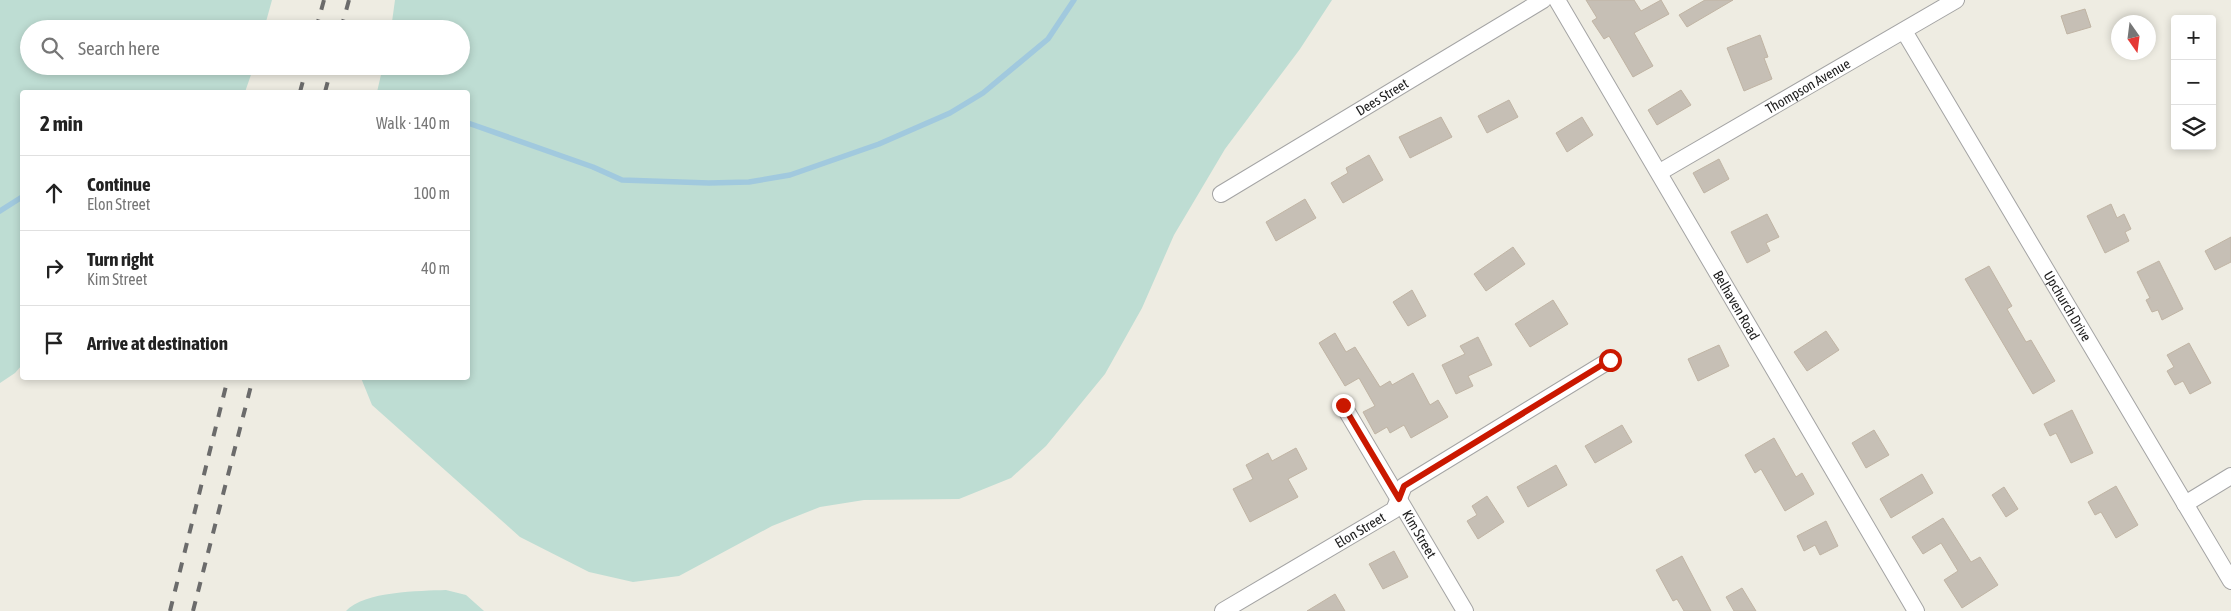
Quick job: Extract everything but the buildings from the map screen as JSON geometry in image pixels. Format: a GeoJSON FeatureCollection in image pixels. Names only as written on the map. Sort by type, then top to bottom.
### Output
{"type":"FeatureCollection","features":[{"type":"Feature","properties":{"kind":"street","name":"Dees Street"},"geometry":{"type":"LineString","coordinates":[[1221,194],[1543,0]]}},
{"type":"Feature","properties":{"kind":"street","name":"Belhaven Road"},"geometry":{"type":"LineString","coordinates":[[1557,0],[1660,172],[1792,402],[1916,611]]}},
{"type":"Feature","properties":{"kind":"street","name":"Thompson Avenue"},"geometry":{"type":"LineString","coordinates":[[1660,172],[1956,0]]}},
{"type":"Feature","properties":{"kind":"street","name":"Upchurch Drive"},"geometry":{"type":"LineString","coordinates":[[1904,30],[2231,581]]}},
{"type":"Feature","properties":{"kind":"street","name":"Elon Street"},"geometry":{"type":"LineString","coordinates":[[1223,611],[1394,510],[1404,486],[1610,360]]}},
{"type":"Feature","properties":{"kind":"street","name":"Kim Street"},"geometry":{"type":"LineString","coordinates":[[1343,405],[1465,611]]}},
{"type":"Feature","properties":{"kind":"street"},"geometry":{"type":"LineString","coordinates":[[2185,504],[2231,476]]}},
{"type":"Feature","properties":{"kind":"shaded area"},"geometry":{"type":"Polygon","coordinates":[[[0,0],[272,0],[266,20],[20,20],[20,75],[251,75],[246,90],[20,90],[20,367],[0,383],[0,0]]]}},
{"type":"Feature","properties":{"kind":"shaded area"},"geometry":{"type":"Polygon","coordinates":[[[395,0],[1332,0],[1300,49],[1225,149],[1174,235],[1142,308],[1105,374],[1046,446],[1011,478],[959,499],[864,500],[820,507],[772,526],[679,576],[633,582],[589,572],[520,537],[372,405],[362,380],[470,380],[470,90],[377,90],[381,75],[470,75],[470,20],[392,20],[395,0]]]}},
{"type":"Feature","properties":{"kind":"shaded area"},"geometry":{"type":"Polygon","coordinates":[[[446,590],[466,595],[484,611],[346,611],[354,604],[366,599],[393,593],[446,590]]]}},
{"type":"Feature","properties":{"kind":"waterway"},"geometry":{"type":"LineString","coordinates":[[470,124],[593,167],[622,180],[709,183],[749,182],[790,175],[879,144],[950,113],[983,93],[1048,39],[1074,0]]}},
{"type":"Feature","properties":{"kind":"waterway"},"geometry":{"type":"LineString","coordinates":[[0,211],[20,198]]}},
{"type":"Feature","properties":{"kind":"railway"},"geometry":{"type":"LineString","coordinates":[[318,20],[324,0]]}},
{"type":"Feature","properties":{"kind":"railway"},"geometry":{"type":"LineString","coordinates":[[343,20],[349,0]]}},
{"type":"Feature","properties":{"kind":"railway"},"geometry":{"type":"LineString","coordinates":[[301,90],[305,75]]}},
{"type":"Feature","properties":{"kind":"railway"},"geometry":{"type":"LineString","coordinates":[[326,90],[330,75]]}},
{"type":"Feature","properties":{"kind":"railway"},"geometry":{"type":"LineString","coordinates":[[170,611],[228,380]]}},
{"type":"Feature","properties":{"kind":"railway"},"geometry":{"type":"LineString","coordinates":[[193,611],[252,380]]}},
{"type":"Feature","properties":{"kind":"route"},"geometry":{"type":"LineString","coordinates":[[1343,405],[1399,499],[1404,486],[1610,360]]}}]}
